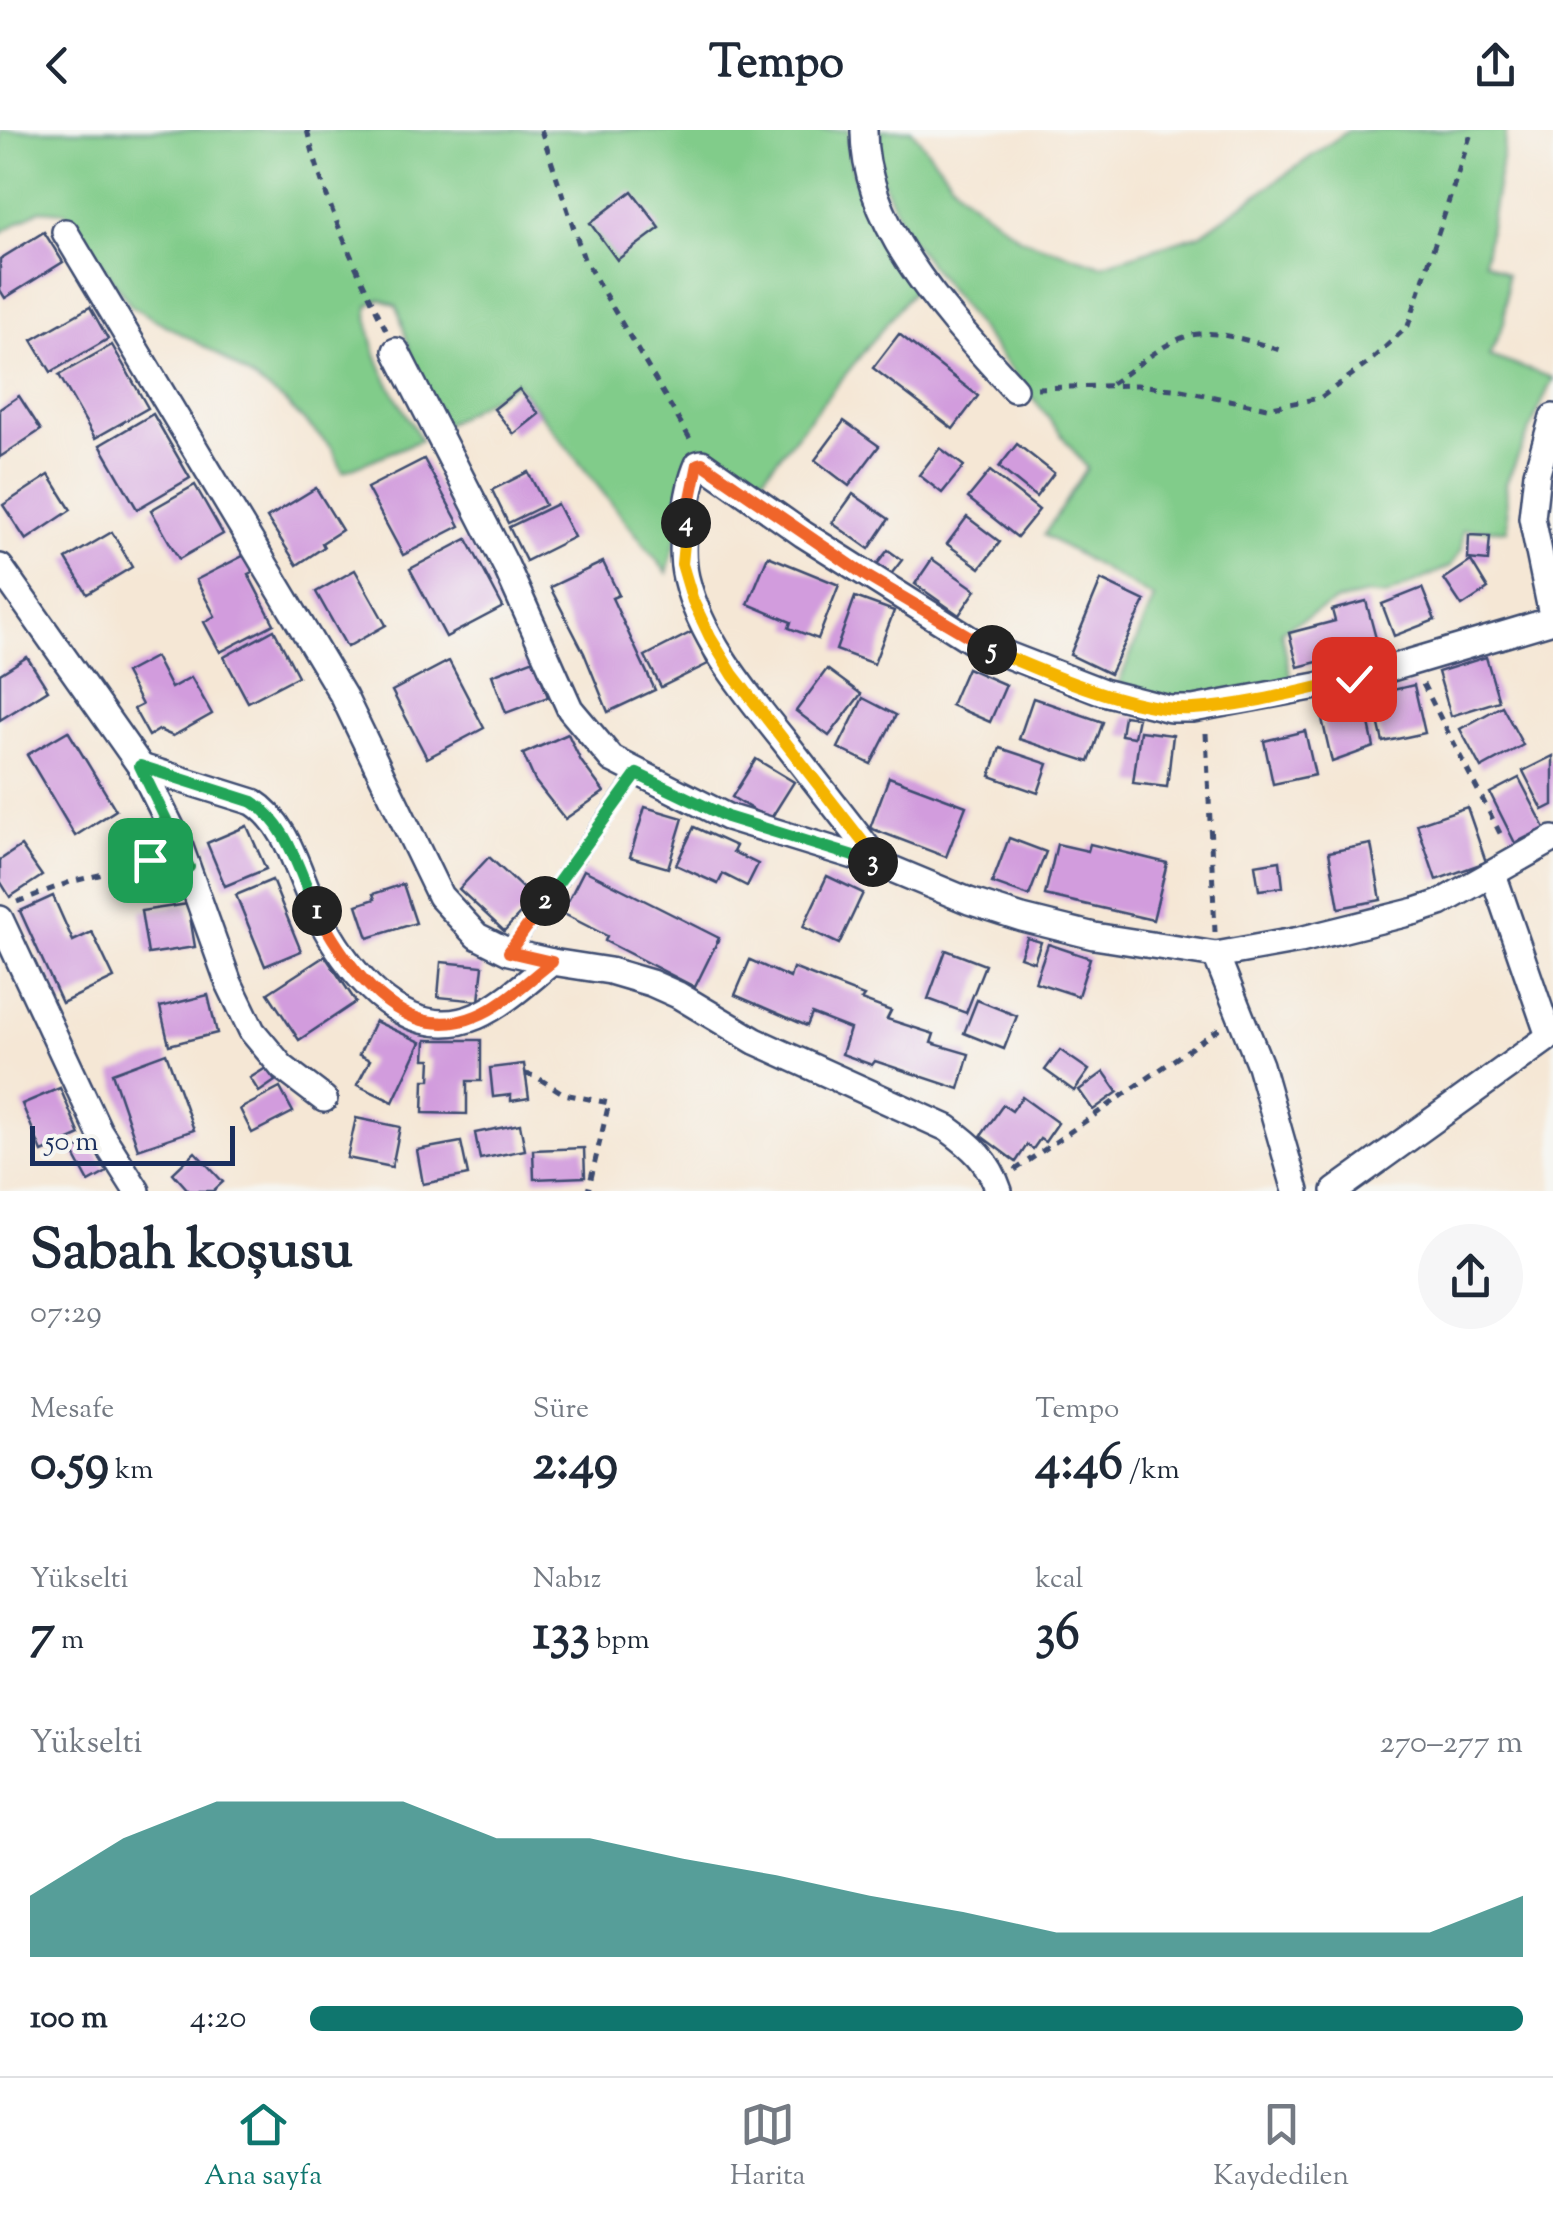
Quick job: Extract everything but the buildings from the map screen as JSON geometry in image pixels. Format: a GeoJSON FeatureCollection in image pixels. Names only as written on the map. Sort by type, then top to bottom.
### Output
{"type":"FeatureCollection","features":[{"type":"Feature","properties":{"kind":"street"},"geometry":{"type":"LineString","coordinates":[[864,130],[871,182],[894,235],[952,319],[1014,389]]}},
{"type":"Feature","properties":{"kind":"street"},"geometry":{"type":"LineString","coordinates":[[65,232],[344,697],[440,896],[477,936],[509,952],[610,971],[678,995],[755,1041],[934,1122],[973,1147],[985,1161],[997,1187]]}},
{"type":"Feature","properties":{"kind":"street"},"geometry":{"type":"LineString","coordinates":[[396,351],[506,566],[570,709],[612,758],[727,817],[880,864],[1022,918],[1094,936],[1216,955],[1396,918],[1440,903],[1553,839]]}},
{"type":"Feature","properties":{"kind":"street"},"geometry":{"type":"LineString","coordinates":[[880,864],[733,675],[693,601],[682,564],[698,464],[702,463],[803,534],[974,642],[1104,692],[1170,709],[1193,710],[1287,694],[1412,664],[1553,620],[1532,518],[1537,473],[1553,417]]}},
{"type":"Feature","properties":{"kind":"street"},"geometry":{"type":"LineString","coordinates":[[0,567],[140,766],[189,867],[228,981],[252,1032],[282,1067],[324,1099]]}},
{"type":"Feature","properties":{"kind":"street"},"geometry":{"type":"LineString","coordinates":[[140,766],[263,808],[290,846],[314,906],[345,958],[379,997],[399,1010],[422,1020],[460,1021],[494,1006],[552,962]]}},
{"type":"Feature","properties":{"kind":"street"},"geometry":{"type":"LineString","coordinates":[[1335,1191],[1551,1035],[1504,868]]}},
{"type":"Feature","properties":{"kind":"street"},"geometry":{"type":"LineString","coordinates":[[0,918],[99,1131],[137,1191]]}},
{"type":"Feature","properties":{"kind":"street"},"geometry":{"type":"LineString","coordinates":[[1216,955],[1265,1080],[1296,1191]]}},
{"type":"Feature","properties":{"kind":"lane"},"geometry":{"type":"LineString","coordinates":[[509,952],[637,774]]}},
{"type":"Feature","properties":{"kind":"path"},"geometry":{"type":"LineString","coordinates":[[307,130],[322,191],[396,351]]}},
{"type":"Feature","properties":{"kind":"path"},"geometry":{"type":"LineString","coordinates":[[541,130],[584,259],[660,383],[702,463]]}},
{"type":"Feature","properties":{"kind":"path"},"geometry":{"type":"LineString","coordinates":[[1014,389],[1137,385],[1267,408],[1320,398],[1368,363],[1408,326],[1472,130]]}},
{"type":"Feature","properties":{"kind":"path"},"geometry":{"type":"LineString","coordinates":[[1108,386],[1186,334],[1225,333],[1280,350]]}},
{"type":"Feature","properties":{"kind":"path"},"geometry":{"type":"LineString","coordinates":[[1412,664],[1504,868]]}},
{"type":"Feature","properties":{"kind":"path"},"geometry":{"type":"LineString","coordinates":[[1206,727],[1216,955]]}},
{"type":"Feature","properties":{"kind":"path"},"geometry":{"type":"LineString","coordinates":[[0,908],[70,882],[128,868],[166,852],[174,871],[189,867]]}},
{"type":"Feature","properties":{"kind":"path"},"geometry":{"type":"LineString","coordinates":[[997,1187],[1241,1014]]}},
{"type":"Feature","properties":{"kind":"path"},"geometry":{"type":"LineString","coordinates":[[526,1074],[564,1094],[609,1103],[588,1191]]}},
{"type":"Feature","properties":{"kind":"green space"},"geometry":{"type":"Polygon","coordinates":[[[0,130],[849,130],[849,152],[860,194],[915,288],[749,494],[703,463],[693,478],[667,573],[516,383],[445,425],[416,372],[397,306],[380,299],[368,306],[372,342],[385,376],[421,440],[343,472],[332,448],[283,400],[216,353],[131,306],[65,212],[40,210],[0,233],[0,130]]]}},
{"type":"Feature","properties":{"kind":"green space"},"geometry":{"type":"Polygon","coordinates":[[[881,130],[912,130],[961,193],[1021,239],[1101,265],[1201,234],[1349,130],[1507,130],[1484,261],[1507,275],[1504,323],[1489,356],[1553,378],[1506,483],[1508,530],[1463,529],[1462,548],[1451,566],[1386,596],[1368,594],[1337,601],[1281,631],[1292,682],[1182,701],[1118,685],[1154,598],[1044,535],[1087,468],[907,235],[882,181],[878,140],[881,130]]]}},
{"type":"Feature","properties":{"kind":"route"},"geometry":{"type":"LineString","coordinates":[[150,860],[166,852],[174,871],[189,867],[140,766],[253,802],[263,808],[290,846],[328,933],[362,980],[399,1010],[422,1020],[441,1022],[477,1016],[552,962],[509,952],[637,774],[727,817],[880,864],[733,675],[693,601],[682,564],[683,542],[693,478],[702,463],[803,534],[974,642],[1104,692],[1170,709],[1193,710],[1354,679]]}}]}
